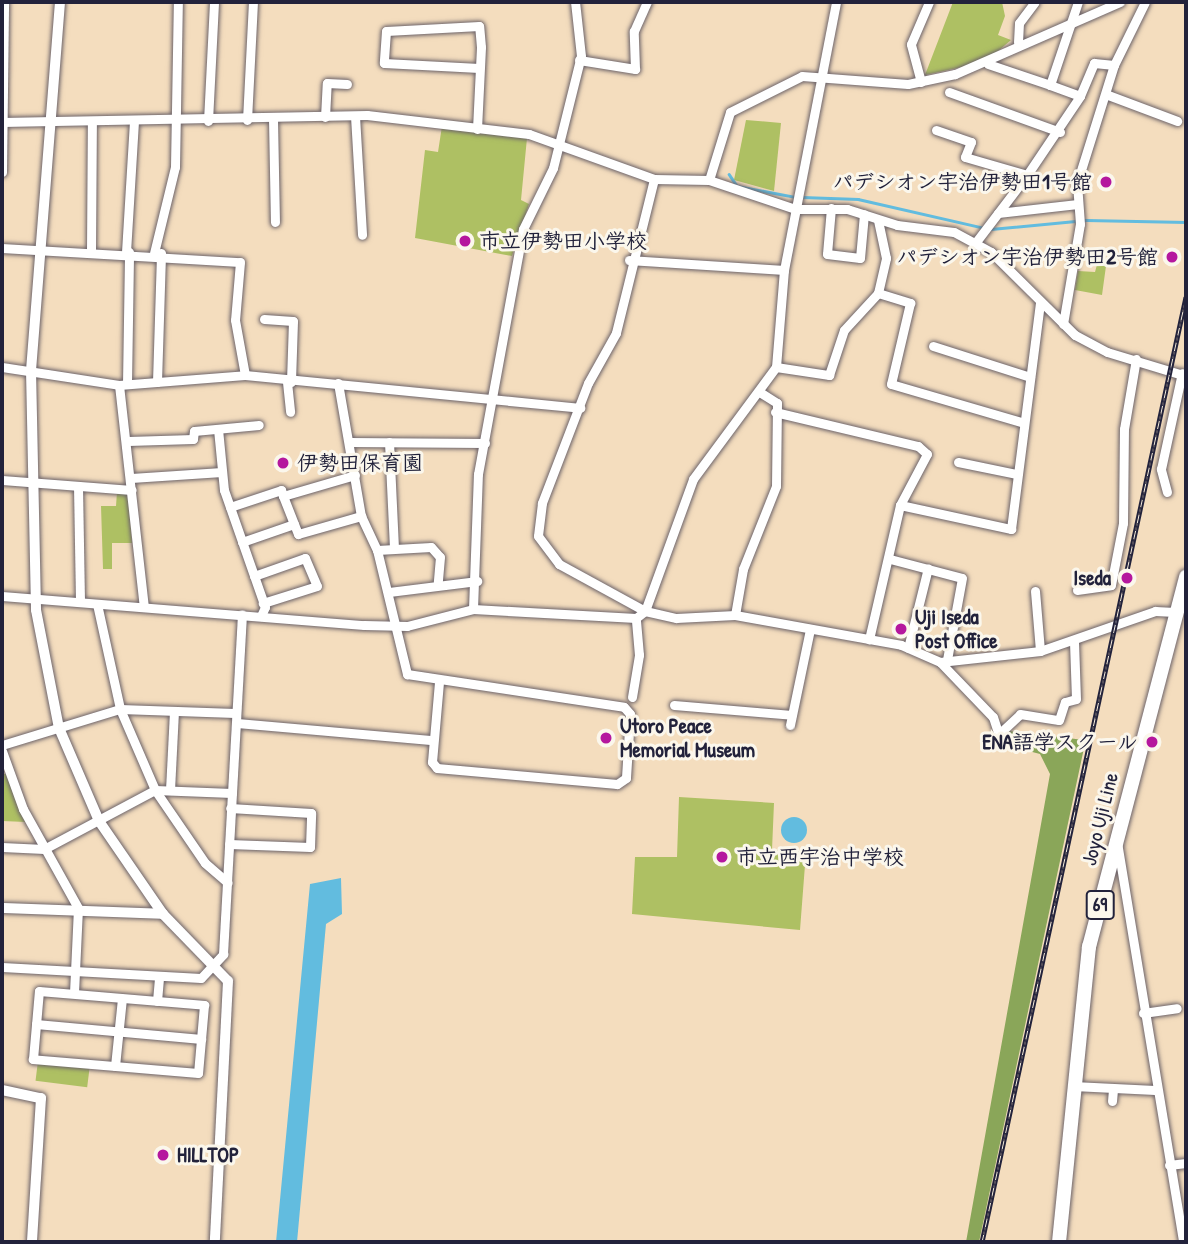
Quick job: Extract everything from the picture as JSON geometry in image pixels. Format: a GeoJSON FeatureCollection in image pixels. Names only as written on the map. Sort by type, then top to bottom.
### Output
{"type":"FeatureCollection","features":[{"type":"Feature","properties":{"kind":"main road","name":"Joyo Uji Line"},"geometry":{"type":"LineString","coordinates":[[1059,1242],[1083,975],[1116,841],[1178,617],[1186,577]]}},
{"type":"Feature","properties":{"kind":"street"},"geometry":{"type":"LineString","coordinates":[[2,171],[4,2]]}},
{"type":"Feature","properties":{"kind":"street"},"geometry":{"type":"LineString","coordinates":[[60,2],[36,250],[31,370],[35,597],[60,728],[99,821],[163,914],[215,964],[228,982],[215,1242]]}},
{"type":"Feature","properties":{"kind":"street"},"geometry":{"type":"LineString","coordinates":[[157,382],[158,253],[175,167],[178,2]]}},
{"type":"Feature","properties":{"kind":"street"},"geometry":{"type":"LineString","coordinates":[[208,121],[214,2]]}},
{"type":"Feature","properties":{"kind":"street"},"geometry":{"type":"LineString","coordinates":[[247,120],[253,2]]}},
{"type":"Feature","properties":{"kind":"street"},"geometry":{"type":"LineString","coordinates":[[473,609],[477,582],[478,474],[496,398],[523,229],[558,149],[579,60],[575,2]]}},
{"type":"Feature","properties":{"kind":"street"},"geometry":{"type":"LineString","coordinates":[[579,60],[635,69],[634,31],[648,2]]}},
{"type":"Feature","properties":{"kind":"street"},"geometry":{"type":"LineString","coordinates":[[2,596],[396,626],[473,609],[636,618],[645,611],[693,479],[761,393],[776,367],[783,270],[794,209],[826,74],[836,2]]}},
{"type":"Feature","properties":{"kind":"street"},"geometry":{"type":"LineString","coordinates":[[921,82],[911,44],[929,2]]}},
{"type":"Feature","properties":{"kind":"street"},"geometry":{"type":"LineString","coordinates":[[1018,42],[1019,23],[1035,2]]}},
{"type":"Feature","properties":{"kind":"street"},"geometry":{"type":"LineString","coordinates":[[1049,85],[1078,2]]}},
{"type":"Feature","properties":{"kind":"street"},"geometry":{"type":"LineString","coordinates":[[709,180],[730,112],[802,76],[826,74],[921,82],[988,64],[1018,42],[1120,2]]}},
{"type":"Feature","properties":{"kind":"street"},"geometry":{"type":"LineString","coordinates":[[1063,324],[1079,221],[1077,183],[1108,95],[1114,65],[1145,2]]}},
{"type":"Feature","properties":{"kind":"street"},"geometry":{"type":"LineString","coordinates":[[477,129],[479,68],[479,26],[386,31],[384,63],[479,68]]}},
{"type":"Feature","properties":{"kind":"street"},"geometry":{"type":"LineString","coordinates":[[988,64],[1080,96]]}},
{"type":"Feature","properties":{"kind":"street"},"geometry":{"type":"LineString","coordinates":[[976,242],[1060,131],[1094,64],[1114,65]]}},
{"type":"Feature","properties":{"kind":"street"},"geometry":{"type":"LineString","coordinates":[[325,117],[327,83],[347,84]]}},
{"type":"Feature","properties":{"kind":"street"},"geometry":{"type":"LineString","coordinates":[[949,92],[1060,131]]}},
{"type":"Feature","properties":{"kind":"street"},"geometry":{"type":"LineString","coordinates":[[1108,95],[1177,121]]}},
{"type":"Feature","properties":{"kind":"street"},"geometry":{"type":"LineString","coordinates":[[4,122],[175,122],[355,116],[529,134],[558,149],[654,179],[709,180],[794,209],[831,208],[954,232],[976,242],[1040,304],[1096,348],[1184,375],[1161,469],[1167,492]]}},
{"type":"Feature","properties":{"kind":"street"},"geometry":{"type":"LineString","coordinates":[[355,116],[362,235]]}},
{"type":"Feature","properties":{"kind":"street"},"geometry":{"type":"LineString","coordinates":[[273,119],[275,222]]}},
{"type":"Feature","properties":{"kind":"street"},"geometry":{"type":"LineString","coordinates":[[134,121],[123,384],[144,607]]}},
{"type":"Feature","properties":{"kind":"street"},"geometry":{"type":"LineString","coordinates":[[91,251],[92,122]]}},
{"type":"Feature","properties":{"kind":"street"},"geometry":{"type":"LineString","coordinates":[[936,130],[971,142],[965,157],[1027,175]]}},
{"type":"Feature","properties":{"kind":"street"},"geometry":{"type":"LineString","coordinates":[[654,179],[629,260],[617,333],[580,408],[542,503],[538,537],[559,564],[645,611],[676,618],[736,615],[869,639],[908,648],[943,661],[1040,651],[1074,643],[1131,618],[1178,617]]}},
{"type":"Feature","properties":{"kind":"street"},"geometry":{"type":"LineString","coordinates":[[999,213],[1077,204]]}},
{"type":"Feature","properties":{"kind":"street"},"geometry":{"type":"LineString","coordinates":[[831,208],[827,254],[860,258],[864,214]]}},
{"type":"Feature","properties":{"kind":"street"},"geometry":{"type":"LineString","coordinates":[[776,367],[829,375],[844,330],[878,293],[886,258],[878,219]]}},
{"type":"Feature","properties":{"kind":"street"},"geometry":{"type":"LineString","coordinates":[[2,248],[158,253],[240,262],[235,320],[245,375]]}},
{"type":"Feature","properties":{"kind":"street"},"geometry":{"type":"LineString","coordinates":[[629,260],[783,270]]}},
{"type":"Feature","properties":{"kind":"street"},"geometry":{"type":"LineString","coordinates":[[878,293],[910,303],[891,384],[1021,422]]}},
{"type":"Feature","properties":{"kind":"street"},"geometry":{"type":"LineString","coordinates":[[900,505],[1011,529],[1021,422],[1040,304]]}},
{"type":"Feature","properties":{"kind":"street"},"geometry":{"type":"LineString","coordinates":[[264,319],[293,321],[290,412]]}},
{"type":"Feature","properties":{"kind":"street"},"geometry":{"type":"LineString","coordinates":[[933,346],[1030,377]]}},
{"type":"Feature","properties":{"kind":"street"},"geometry":{"type":"LineString","coordinates":[[1077,590],[1111,585],[1123,523],[1124,429],[1136,359]]}},
{"type":"Feature","properties":{"kind":"street"},"geometry":{"type":"LineString","coordinates":[[2,367],[123,384],[245,375],[289,382],[338,383],[580,408]]}},
{"type":"Feature","properties":{"kind":"street"},"geometry":{"type":"LineString","coordinates":[[338,383],[361,516],[377,550],[407,674],[439,682],[627,708],[625,778],[617,784],[437,768],[433,740],[439,682]]}},
{"type":"Feature","properties":{"kind":"street"},"geometry":{"type":"LineString","coordinates":[[736,615],[743,569],[776,485],[776,402],[761,393]]}},
{"type":"Feature","properties":{"kind":"street"},"geometry":{"type":"LineString","coordinates":[[775,412],[924,450],[900,505],[890,559],[869,639]]}},
{"type":"Feature","properties":{"kind":"street"},"geometry":{"type":"LineString","coordinates":[[128,441],[193,439],[194,431],[259,425]]}},
{"type":"Feature","properties":{"kind":"street"},"geometry":{"type":"LineString","coordinates":[[218,429],[222,472],[230,507],[263,603],[261,616]]}},
{"type":"Feature","properties":{"kind":"street"},"geometry":{"type":"LineString","coordinates":[[349,442],[485,443]]}},
{"type":"Feature","properties":{"kind":"street"},"geometry":{"type":"LineString","coordinates":[[388,442],[394,547]]}},
{"type":"Feature","properties":{"kind":"street"},"geometry":{"type":"LineString","coordinates":[[958,462],[1016,474]]}},
{"type":"Feature","properties":{"kind":"street"},"geometry":{"type":"LineString","coordinates":[[131,478],[222,472]]}},
{"type":"Feature","properties":{"kind":"street"},"geometry":{"type":"LineString","coordinates":[[283,496],[355,475]]}},
{"type":"Feature","properties":{"kind":"street"},"geometry":{"type":"LineString","coordinates":[[2,480],[132,490]]}},
{"type":"Feature","properties":{"kind":"street"},"geometry":{"type":"LineString","coordinates":[[78,485],[80,602]]}},
{"type":"Feature","properties":{"kind":"street"},"geometry":{"type":"LineString","coordinates":[[230,507],[281,490],[298,534],[361,516]]}},
{"type":"Feature","properties":{"kind":"street"},"geometry":{"type":"LineString","coordinates":[[242,542],[294,524]]}},
{"type":"Feature","properties":{"kind":"street"},"geometry":{"type":"LineString","coordinates":[[377,550],[432,547],[440,557],[438,582]]}},
{"type":"Feature","properties":{"kind":"street"},"geometry":{"type":"LineString","coordinates":[[254,576],[305,558],[317,586],[263,603]]}},
{"type":"Feature","properties":{"kind":"street"},"geometry":{"type":"LineString","coordinates":[[890,559],[962,578],[943,661]]}},
{"type":"Feature","properties":{"kind":"street"},"geometry":{"type":"LineString","coordinates":[[908,648],[928,568]]}},
{"type":"Feature","properties":{"kind":"street"},"geometry":{"type":"LineString","coordinates":[[389,592],[438,582],[477,582]]}},
{"type":"Feature","properties":{"kind":"street"},"geometry":{"type":"LineString","coordinates":[[1035,591],[1040,651]]}},
{"type":"Feature","properties":{"kind":"street"},"geometry":{"type":"LineString","coordinates":[[97,604],[120,709],[155,790],[205,863],[228,883]]}},
{"type":"Feature","properties":{"kind":"street"},"geometry":{"type":"LineString","coordinates":[[2,967],[201,978],[215,964],[224,950],[242,615]]}},
{"type":"Feature","properties":{"kind":"street"},"geometry":{"type":"LineString","coordinates":[[632,697],[639,655],[636,618]]}},
{"type":"Feature","properties":{"kind":"street"},"geometry":{"type":"LineString","coordinates":[[674,705],[791,720],[810,629]]}},
{"type":"Feature","properties":{"kind":"street"},"geometry":{"type":"LineString","coordinates":[[943,661],[1001,736],[1020,714],[1059,720],[1065,702],[1076,699],[1074,643]]}},
{"type":"Feature","properties":{"kind":"street"},"geometry":{"type":"LineString","coordinates":[[2,745],[120,709],[174,711],[433,740]]}},
{"type":"Feature","properties":{"kind":"street"},"geometry":{"type":"LineString","coordinates":[[170,790],[174,711]]}},
{"type":"Feature","properties":{"kind":"street"},"geometry":{"type":"LineString","coordinates":[[2,751],[44,849],[78,912],[74,993]]}},
{"type":"Feature","properties":{"kind":"street"},"geometry":{"type":"LineString","coordinates":[[2,847],[44,849],[155,790],[232,793]]}},
{"type":"Feature","properties":{"kind":"street"},"geometry":{"type":"LineString","coordinates":[[229,844],[310,847],[311,813],[230,808]]}},
{"type":"Feature","properties":{"kind":"street"},"geometry":{"type":"LineString","coordinates":[[1116,841],[1155,1090],[1184,1239]]}},
{"type":"Feature","properties":{"kind":"street"},"geometry":{"type":"LineString","coordinates":[[2,908],[163,914]]}},
{"type":"Feature","properties":{"kind":"street"},"geometry":{"type":"LineString","coordinates":[[157,1001],[159,976]]}},
{"type":"Feature","properties":{"kind":"street"},"geometry":{"type":"LineString","coordinates":[[39,990],[122,998],[204,1005],[198,1073],[33,1059],[39,990]]}},
{"type":"Feature","properties":{"kind":"street"},"geometry":{"type":"LineString","coordinates":[[115,1066],[122,998]]}},
{"type":"Feature","properties":{"kind":"street"},"geometry":{"type":"LineString","coordinates":[[1143,1013],[1177,1008]]}},
{"type":"Feature","properties":{"kind":"street"},"geometry":{"type":"LineString","coordinates":[[36,1024],[201,1039]]}},
{"type":"Feature","properties":{"kind":"street"},"geometry":{"type":"LineString","coordinates":[[1073,1086],[1155,1090]]}},
{"type":"Feature","properties":{"kind":"street"},"geometry":{"type":"LineString","coordinates":[[1112,1101],[1113,1089]]}},
{"type":"Feature","properties":{"kind":"street"},"geometry":{"type":"LineString","coordinates":[[2,1090],[41,1098],[32,1242]]}},
{"type":"Feature","properties":{"kind":"street"},"geometry":{"type":"LineString","coordinates":[[1169,1165],[1186,1163]]}},
{"type":"Feature","properties":{"kind":"green space"},"geometry":{"type":"Polygon","coordinates":[[[953,2],[1002,2],[1005,16],[998,35],[1011,40],[985,62],[925,75],[953,2]]]}},
{"type":"Feature","properties":{"kind":"green space"},"geometry":{"type":"Polygon","coordinates":[[[746,120],[781,123],[774,191],[734,180],[746,120]]]}},
{"type":"Feature","properties":{"kind":"green space"},"geometry":{"type":"Polygon","coordinates":[[[442,126],[527,138],[521,200],[529,204],[512,256],[415,238],[425,150],[438,152],[442,126]]]}},
{"type":"Feature","properties":{"kind":"green space"},"geometry":{"type":"Polygon","coordinates":[[[1098,261],[1106,266],[1102,295],[1075,290],[1078,271],[1095,272],[1098,261]]]}},
{"type":"Feature","properties":{"kind":"green space"},"geometry":{"type":"Polygon","coordinates":[[[117,492],[128,493],[132,543],[112,543],[112,569],[103,569],[101,506],[116,506],[117,492]]]}},
{"type":"Feature","properties":{"kind":"green space"},"geometry":{"type":"Polygon","coordinates":[[[1009,731],[1084,740],[1084,748],[979,1242],[966,1242],[1050,774],[1040,754],[1006,745],[1009,731]]]}},
{"type":"Feature","properties":{"kind":"green space"},"geometry":{"type":"Polygon","coordinates":[[[2,774],[6,774],[26,822],[2,821],[2,774]]]}},
{"type":"Feature","properties":{"kind":"green space"},"geometry":{"type":"Polygon","coordinates":[[[679,797],[774,803],[772,850],[806,852],[800,930],[632,914],[635,857],[677,857],[679,797]]]}},
{"type":"Feature","properties":{"kind":"green space"},"geometry":{"type":"Polygon","coordinates":[[[38,1061],[90,1067],[87,1087],[36,1081],[38,1061]]]}},
{"type":"Feature","properties":{"kind":"water"},"geometry":{"type":"Polygon","coordinates":[[[794,817],[804,820],[807,830],[804,840],[794,843],[784,840],[781,830],[784,820],[794,817]]]}},
{"type":"Feature","properties":{"kind":"water"},"geometry":{"type":"Polygon","coordinates":[[[341,878],[342,914],[326,924],[297,1242],[276,1242],[310,884],[341,878]]]}},
{"type":"Feature","properties":{"kind":"waterway"},"geometry":{"type":"LineString","coordinates":[[729,174],[737,186],[796,197]]}},
{"type":"Feature","properties":{"kind":"waterway"},"geometry":{"type":"LineString","coordinates":[[802,197],[858,199],[985,228]]}},
{"type":"Feature","properties":{"kind":"waterway"},"geometry":{"type":"LineString","coordinates":[[991,229],[1086,220],[1186,222]]}},
{"type":"Feature","properties":{"kind":"railway"},"geometry":{"type":"LineString","coordinates":[[982,1242],[1186,297]]}},
{"type":"Feature","properties":{"kind":"place","name":"パデシオン宇治伊勢田1号館"},"geometry":{"type":"Point","coordinates":[1106,182]}},
{"type":"Feature","properties":{"kind":"place","name":"市立伊勢田小学校"},"geometry":{"type":"Point","coordinates":[465,241]}},
{"type":"Feature","properties":{"kind":"place","name":"パデシオン宇治伊勢田2号館"},"geometry":{"type":"Point","coordinates":[1172,257]}},
{"type":"Feature","properties":{"kind":"place","name":"伊勢田保育園"},"geometry":{"type":"Point","coordinates":[283,463]}},
{"type":"Feature","properties":{"kind":"place","name":"Iseda"},"geometry":{"type":"Point","coordinates":[1127,578]}},
{"type":"Feature","properties":{"kind":"place","name":"Uji Iseda Post Office"},"geometry":{"type":"Point","coordinates":[901,629]}},
{"type":"Feature","properties":{"kind":"place","name":"Utoro Peace Memorial Museum"},"geometry":{"type":"Point","coordinates":[606,738]}},
{"type":"Feature","properties":{"kind":"place","name":"ENA語学スクール"},"geometry":{"type":"Point","coordinates":[1152,742]}},
{"type":"Feature","properties":{"kind":"place","name":"市立西宇治中学校"},"geometry":{"type":"Point","coordinates":[722,857]}},
{"type":"Feature","properties":{"kind":"place","name":"HILLTOP"},"geometry":{"type":"Point","coordinates":[163,1155]}}]}
